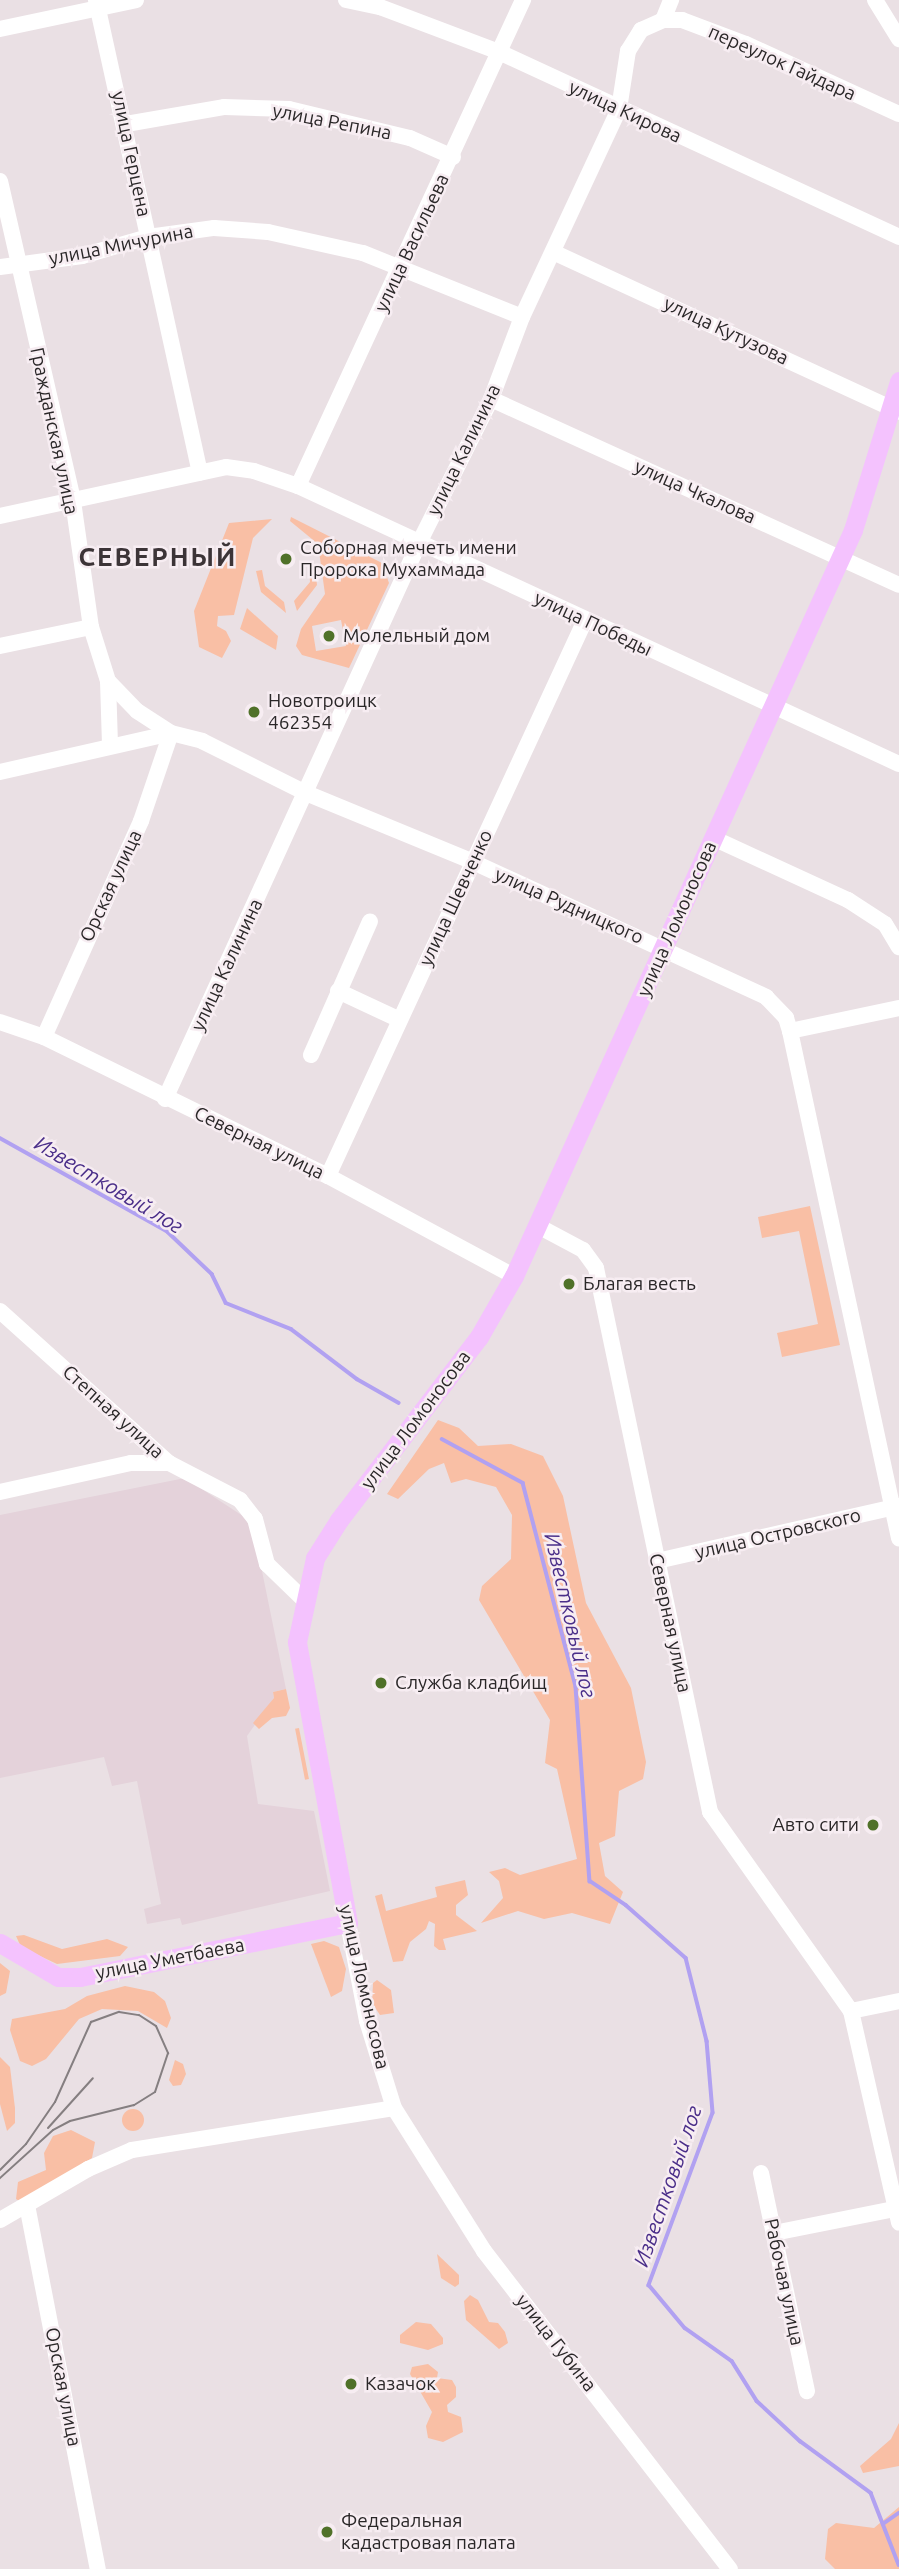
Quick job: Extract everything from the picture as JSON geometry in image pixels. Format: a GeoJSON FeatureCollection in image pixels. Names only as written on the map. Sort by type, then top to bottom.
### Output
{"type":"FeatureCollection","features":[{"type":"Feature","properties":{"kind":"main road","name":"улица Ломоносова"},"geometry":{"type":"LineString","coordinates":[[348,1923],[302,1686],[296,1642],[303,1599],[315,1558],[339,1520],[479,1336],[514,1276],[853,530],[894,410],[899,381]]}},
{"type":"Feature","properties":{"kind":"main road","name":"улица Уметбаева"},"geometry":{"type":"LineString","coordinates":[[0,1943],[58,1977],[80,1977],[348,1923]]}},
{"type":"Feature","properties":{"kind":"street"},"geometry":{"type":"LineString","coordinates":[[0,29],[97,4],[136,0]]}},
{"type":"Feature","properties":{"kind":"street","name":"улица Кирова"},"geometry":{"type":"LineString","coordinates":[[346,0],[380,7],[499,52],[899,237]]}},
{"type":"Feature","properties":{"kind":"street","name":"улица Васильева"},"geometry":{"type":"LineString","coordinates":[[298,486],[453,157],[523,0]]}},
{"type":"Feature","properties":{"kind":"street"},"geometry":{"type":"LineString","coordinates":[[663,20],[671,0]]}},
{"type":"Feature","properties":{"kind":"street"},"geometry":{"type":"LineString","coordinates":[[875,0],[899,38]]}},
{"type":"Feature","properties":{"kind":"street","name":"улица Герцена"},"geometry":{"type":"LineString","coordinates":[[97,4],[200,473]]}},
{"type":"Feature","properties":{"kind":"street","name":"улица Калинина"},"geometry":{"type":"LineString","coordinates":[[165,1098],[419,543],[491,399],[522,317],[618,109],[628,51],[641,30],[663,20]]}},
{"type":"Feature","properties":{"kind":"street","name":"переулок Гайдара"},"geometry":{"type":"LineString","coordinates":[[663,20],[682,20],[747,44],[899,114]]}},
{"type":"Feature","properties":{"kind":"street","name":"улица Репина"},"geometry":{"type":"LineString","coordinates":[[125,124],[223,107],[289,109],[410,138],[453,157]]}},
{"type":"Feature","properties":{"kind":"street","name":"Гражданская улица"},"geometry":{"type":"LineString","coordinates":[[0,181],[16,263],[73,501],[91,627],[108,681],[110,744]]}},
{"type":"Feature","properties":{"kind":"street","name":"улица Мичурина"},"geometry":{"type":"LineString","coordinates":[[0,267],[82,256],[148,237],[214,228],[268,232],[332,244],[522,317]]}},
{"type":"Feature","properties":{"kind":"street","name":"улица Кутузова"},"geometry":{"type":"LineString","coordinates":[[553,252],[894,410]]}},
{"type":"Feature","properties":{"kind":"street","name":"улица Чкалова"},"geometry":{"type":"LineString","coordinates":[[491,399],[899,585]]}},
{"type":"Feature","properties":{"kind":"street","name":"улица Победы"},"geometry":{"type":"LineString","coordinates":[[0,516],[226,467],[298,486],[772,708],[899,764]]}},
{"type":"Feature","properties":{"kind":"street","name":"улица Шевченко"},"geometry":{"type":"LineString","coordinates":[[328,1176],[585,620]]}},
{"type":"Feature","properties":{"kind":"street"},"geometry":{"type":"LineString","coordinates":[[0,646],[91,627]]}},
{"type":"Feature","properties":{"kind":"street","name":"Гражданская улица"},"geometry":{"type":"LineString","coordinates":[[108,681],[137,711],[171,733]]}},
{"type":"Feature","properties":{"kind":"street","name":"улица Рудницкого"},"geometry":{"type":"LineString","coordinates":[[2,776],[110,744],[171,733],[202,741],[306,793],[472,862],[766,997],[786,1018],[790,1031],[896,1507],[899,1538]]}},
{"type":"Feature","properties":{"kind":"street","name":"Орская улица"},"geometry":{"type":"LineString","coordinates":[[44,1037],[141,821],[171,733]]}},
{"type":"Feature","properties":{"kind":"street"},"geometry":{"type":"LineString","coordinates":[[713,838],[848,900],[885,924],[899,947]]}},
{"type":"Feature","properties":{"kind":"street"},"geometry":{"type":"LineString","coordinates":[[311,1055],[370,921]]}},
{"type":"Feature","properties":{"kind":"street"},"geometry":{"type":"LineString","coordinates":[[338,991],[400,1020]]}},
{"type":"Feature","properties":{"kind":"street"},"geometry":{"type":"LineString","coordinates":[[790,1031],[899,1008]]}},
{"type":"Feature","properties":{"kind":"street","name":"Северная улица"},"geometry":{"type":"LineString","coordinates":[[0,1022],[44,1037],[328,1176],[514,1276]]}},
{"type":"Feature","properties":{"kind":"street","name":"Северная улица"},"geometry":{"type":"LineString","coordinates":[[538,1226],[583,1250],[596,1268],[710,1812],[851,2011]]}},
{"type":"Feature","properties":{"kind":"street","name":"Степная улица"},"geometry":{"type":"LineString","coordinates":[[0,1311],[169,1463],[240,1500],[255,1519],[267,1564],[303,1599]]}},
{"type":"Feature","properties":{"kind":"street"},"geometry":{"type":"LineString","coordinates":[[0,1492],[131,1463],[169,1463]]}},
{"type":"Feature","properties":{"kind":"street","name":"улица Островского"},"geometry":{"type":"LineString","coordinates":[[657,1561],[896,1507]]}},
{"type":"Feature","properties":{"kind":"street","name":"улица Ломоносова"},"geometry":{"type":"LineString","coordinates":[[348,1923],[367,2021],[394,2108]]}},
{"type":"Feature","properties":{"kind":"street"},"geometry":{"type":"LineString","coordinates":[[774,2233],[898,2213],[851,2011],[899,2001]]}},
{"type":"Feature","properties":{"kind":"street"},"geometry":{"type":"LineString","coordinates":[[0,2220],[88,2169],[132,2150],[394,2108]]}},
{"type":"Feature","properties":{"kind":"street","name":"улица Губина"},"geometry":{"type":"LineString","coordinates":[[394,2108],[484,2251],[730,2569]]}},
{"type":"Feature","properties":{"kind":"street","name":"Рабочая улица"},"geometry":{"type":"LineString","coordinates":[[761,2173],[807,2391]]}},
{"type":"Feature","properties":{"kind":"street","name":"Орская улица"},"geometry":{"type":"LineString","coordinates":[[27,2205],[98,2569]]}},
{"type":"Feature","properties":{"kind":"shaded area"},"geometry":{"type":"Polygon","coordinates":[[[291,517],[382,563],[389,583],[349,668],[302,655],[296,646],[301,629],[325,594],[318,544],[290,521],[291,517]],[[341,620],[312,626],[316,651],[346,646],[341,620]]]}},
{"type":"Feature","properties":{"kind":"shaded area"},"geometry":{"type":"Polygon","coordinates":[[[272,519],[253,538],[234,615],[218,616],[217,626],[226,631],[231,641],[222,658],[199,647],[194,611],[229,523],[272,519]]]}},
{"type":"Feature","properties":{"kind":"shaded area"},"geometry":{"type":"Polygon","coordinates":[[[315,567],[317,585],[297,611],[294,601],[310,582],[309,568],[315,567]]]}},
{"type":"Feature","properties":{"kind":"shaded area"},"geometry":{"type":"Polygon","coordinates":[[[262,570],[265,586],[284,602],[286,613],[261,592],[256,571],[262,570]]]}},
{"type":"Feature","properties":{"kind":"shaded area"},"geometry":{"type":"Polygon","coordinates":[[[247,608],[278,636],[276,650],[240,629],[247,608]]]}},
{"type":"Feature","properties":{"kind":"shaded area"},"geometry":{"type":"Polygon","coordinates":[[[810,1206],[840,1345],[782,1357],[777,1333],[818,1324],[799,1231],[762,1238],[758,1217],[810,1206]]]}},
{"type":"Feature","properties":{"kind":"shaded area"},"geometry":{"type":"Polygon","coordinates":[[[438,1420],[459,1428],[478,1446],[511,1444],[543,1456],[563,1496],[586,1603],[631,1688],[646,1762],[643,1779],[619,1791],[615,1836],[599,1843],[605,1876],[623,1892],[610,1924],[572,1913],[544,1919],[518,1911],[481,1923],[503,1898],[499,1881],[489,1872],[505,1868],[520,1875],[577,1859],[557,1769],[545,1763],[550,1720],[479,1600],[482,1586],[511,1559],[512,1515],[496,1487],[466,1479],[451,1483],[444,1463],[429,1469],[398,1499],[387,1494],[438,1420]]]}},
{"type":"Feature","properties":{"kind":"shaded area"},"geometry":{"type":"Polygon","coordinates":[[[185,1478],[252,1522],[286,1689],[273,1692],[274,1698],[247,1736],[258,1804],[314,1811],[330,1891],[182,1925],[180,1918],[147,1924],[144,1909],[161,1904],[137,1781],[112,1786],[104,1757],[0,1778],[0,1515],[185,1478]]]}},
{"type":"Feature","properties":{"kind":"shaded area"},"geometry":{"type":"Polygon","coordinates":[[[286,1689],[290,1708],[286,1716],[272,1718],[259,1729],[253,1723],[274,1698],[273,1692],[286,1689]]]}},
{"type":"Feature","properties":{"kind":"shaded area"},"geometry":{"type":"Polygon","coordinates":[[[299,1728],[309,1779],[305,1780],[295,1729],[299,1728]]]}},
{"type":"Feature","properties":{"kind":"shaded area"},"geometry":{"type":"Polygon","coordinates":[[[465,1880],[468,1895],[456,1905],[456,1915],[477,1931],[443,1939],[446,1950],[439,1950],[434,1946],[435,1924],[429,1921],[426,1929],[410,1942],[403,1961],[393,1962],[375,1896],[382,1894],[386,1911],[437,1897],[435,1887],[465,1880]]]}},
{"type":"Feature","properties":{"kind":"shaded area"},"geometry":{"type":"Polygon","coordinates":[[[24,1935],[62,1949],[107,1939],[128,1947],[120,1956],[57,1964],[21,1947],[16,1936],[24,1935]]]}},
{"type":"Feature","properties":{"kind":"shaded area"},"geometry":{"type":"Polygon","coordinates":[[[324,1941],[339,1947],[346,1969],[342,1991],[331,1997],[311,1944],[324,1941]]]}},
{"type":"Feature","properties":{"kind":"shaded area"},"geometry":{"type":"Polygon","coordinates":[[[0,1963],[10,1971],[6,1993],[0,1996],[0,1963]]]}},
{"type":"Feature","properties":{"kind":"shaded area"},"geometry":{"type":"Polygon","coordinates":[[[377,1980],[391,1990],[394,2013],[380,2015],[372,2003],[373,1983],[377,1980]]]}},
{"type":"Feature","properties":{"kind":"shaded area"},"geometry":{"type":"Polygon","coordinates":[[[125,1986],[154,1992],[165,2001],[171,2018],[167,2028],[138,2011],[102,2009],[79,2019],[46,2059],[32,2066],[20,2061],[10,2030],[12,2019],[65,2009],[87,1996],[125,1986]]]}},
{"type":"Feature","properties":{"kind":"shaded area"},"geometry":{"type":"Polygon","coordinates":[[[0,2057],[10,2067],[15,2108],[15,2123],[7,2131],[0,2104],[0,2057]]]}},
{"type":"Feature","properties":{"kind":"shaded area"},"geometry":{"type":"Polygon","coordinates":[[[175,2060],[183,2064],[186,2074],[181,2085],[173,2086],[169,2080],[175,2060]]]}},
{"type":"Feature","properties":{"kind":"shaded area"},"geometry":{"type":"Polygon","coordinates":[[[133,2109],[141,2112],[144,2120],[141,2128],[133,2131],[125,2128],[122,2120],[125,2112],[133,2109]]]}},
{"type":"Feature","properties":{"kind":"shaded area"},"geometry":{"type":"Polygon","coordinates":[[[71,2130],[95,2142],[92,2158],[21,2202],[16,2199],[18,2182],[46,2170],[44,2153],[53,2136],[71,2130]]]}},
{"type":"Feature","properties":{"kind":"shaded area"},"geometry":{"type":"Polygon","coordinates":[[[437,2254],[459,2275],[459,2284],[455,2287],[441,2278],[437,2254]]]}},
{"type":"Feature","properties":{"kind":"shaded area"},"geometry":{"type":"Polygon","coordinates":[[[470,2295],[478,2300],[489,2322],[498,2323],[505,2332],[508,2343],[499,2349],[466,2320],[464,2301],[470,2295]]]}},
{"type":"Feature","properties":{"kind":"shaded area"},"geometry":{"type":"Polygon","coordinates":[[[416,2322],[431,2324],[443,2338],[443,2344],[428,2350],[400,2343],[400,2335],[416,2322]]]}},
{"type":"Feature","properties":{"kind":"shaded area"},"geometry":{"type":"Polygon","coordinates":[[[428,2364],[438,2372],[437,2378],[452,2380],[456,2387],[456,2397],[447,2405],[448,2412],[461,2417],[463,2432],[443,2442],[428,2438],[426,2426],[432,2412],[410,2374],[412,2367],[428,2364]]]}},
{"type":"Feature","properties":{"kind":"shaded area"},"geometry":{"type":"Polygon","coordinates":[[[899,2423],[899,2466],[863,2473],[860,2466],[891,2439],[899,2423]]]}},
{"type":"Feature","properties":{"kind":"shaded area"},"geometry":{"type":"Polygon","coordinates":[[[899,2507],[899,2569],[835,2569],[825,2559],[828,2529],[836,2523],[874,2528],[899,2507]]]}},
{"type":"Feature","properties":{"kind":"waterway","name":"Известковый лог"},"geometry":{"type":"LineString","coordinates":[[0,1138],[168,1232],[212,1274],[226,1303],[291,1329],[357,1379],[399,1403]]}},
{"type":"Feature","properties":{"kind":"waterway","name":"Известковый лог"},"geometry":{"type":"LineString","coordinates":[[442,1439],[523,1483],[576,1687],[590,1881],[626,1905],[686,1958],[707,2041],[713,2113],[649,2285],[685,2328],[732,2361],[757,2401],[800,2441],[871,2493],[899,2565]]}},
{"type":"Feature","properties":{"kind":"waterway"},"geometry":{"type":"LineString","coordinates":[[883,2524],[899,2513]]}},
{"type":"Feature","properties":{"kind":"tram line"},"geometry":{"type":"LineString","coordinates":[[0,2170],[26,2144],[55,2102],[91,2022],[119,2012],[139,2015],[156,2026],[168,2053],[155,2092],[134,2105],[70,2121],[53,2130],[0,2178]]}},
{"type":"Feature","properties":{"kind":"tram line"},"geometry":{"type":"LineString","coordinates":[[48,2128],[93,2078]]}},
{"type":"Feature","properties":{"kind":"place","name":"Соборная мечеть имени Пророка Мухаммада"},"geometry":{"type":"Point","coordinates":[286,559]}},
{"type":"Feature","properties":{"kind":"place","name":"Молельный дом"},"geometry":{"type":"Point","coordinates":[329,636]}},
{"type":"Feature","properties":{"kind":"place","name":"Новотроицк 462354"},"geometry":{"type":"Point","coordinates":[254,712]}},
{"type":"Feature","properties":{"kind":"place","name":"Благая весть"},"geometry":{"type":"Point","coordinates":[569,1284]}},
{"type":"Feature","properties":{"kind":"place","name":"Служба кладбищ"},"geometry":{"type":"Point","coordinates":[381,1683]}},
{"type":"Feature","properties":{"kind":"place","name":"Авто сити"},"geometry":{"type":"Point","coordinates":[873,1825]}},
{"type":"Feature","properties":{"kind":"place","name":"Казачок"},"geometry":{"type":"Point","coordinates":[351,2384]}},
{"type":"Feature","properties":{"kind":"place","name":"Федеральная кадастровая палата"},"geometry":{"type":"Point","coordinates":[327,2532]}},
{"type":"Feature","properties":{"kind":"district","name":"СЕВЕРНЫЙ"},"geometry":{"type":"Point","coordinates":[158,557]}}]}
